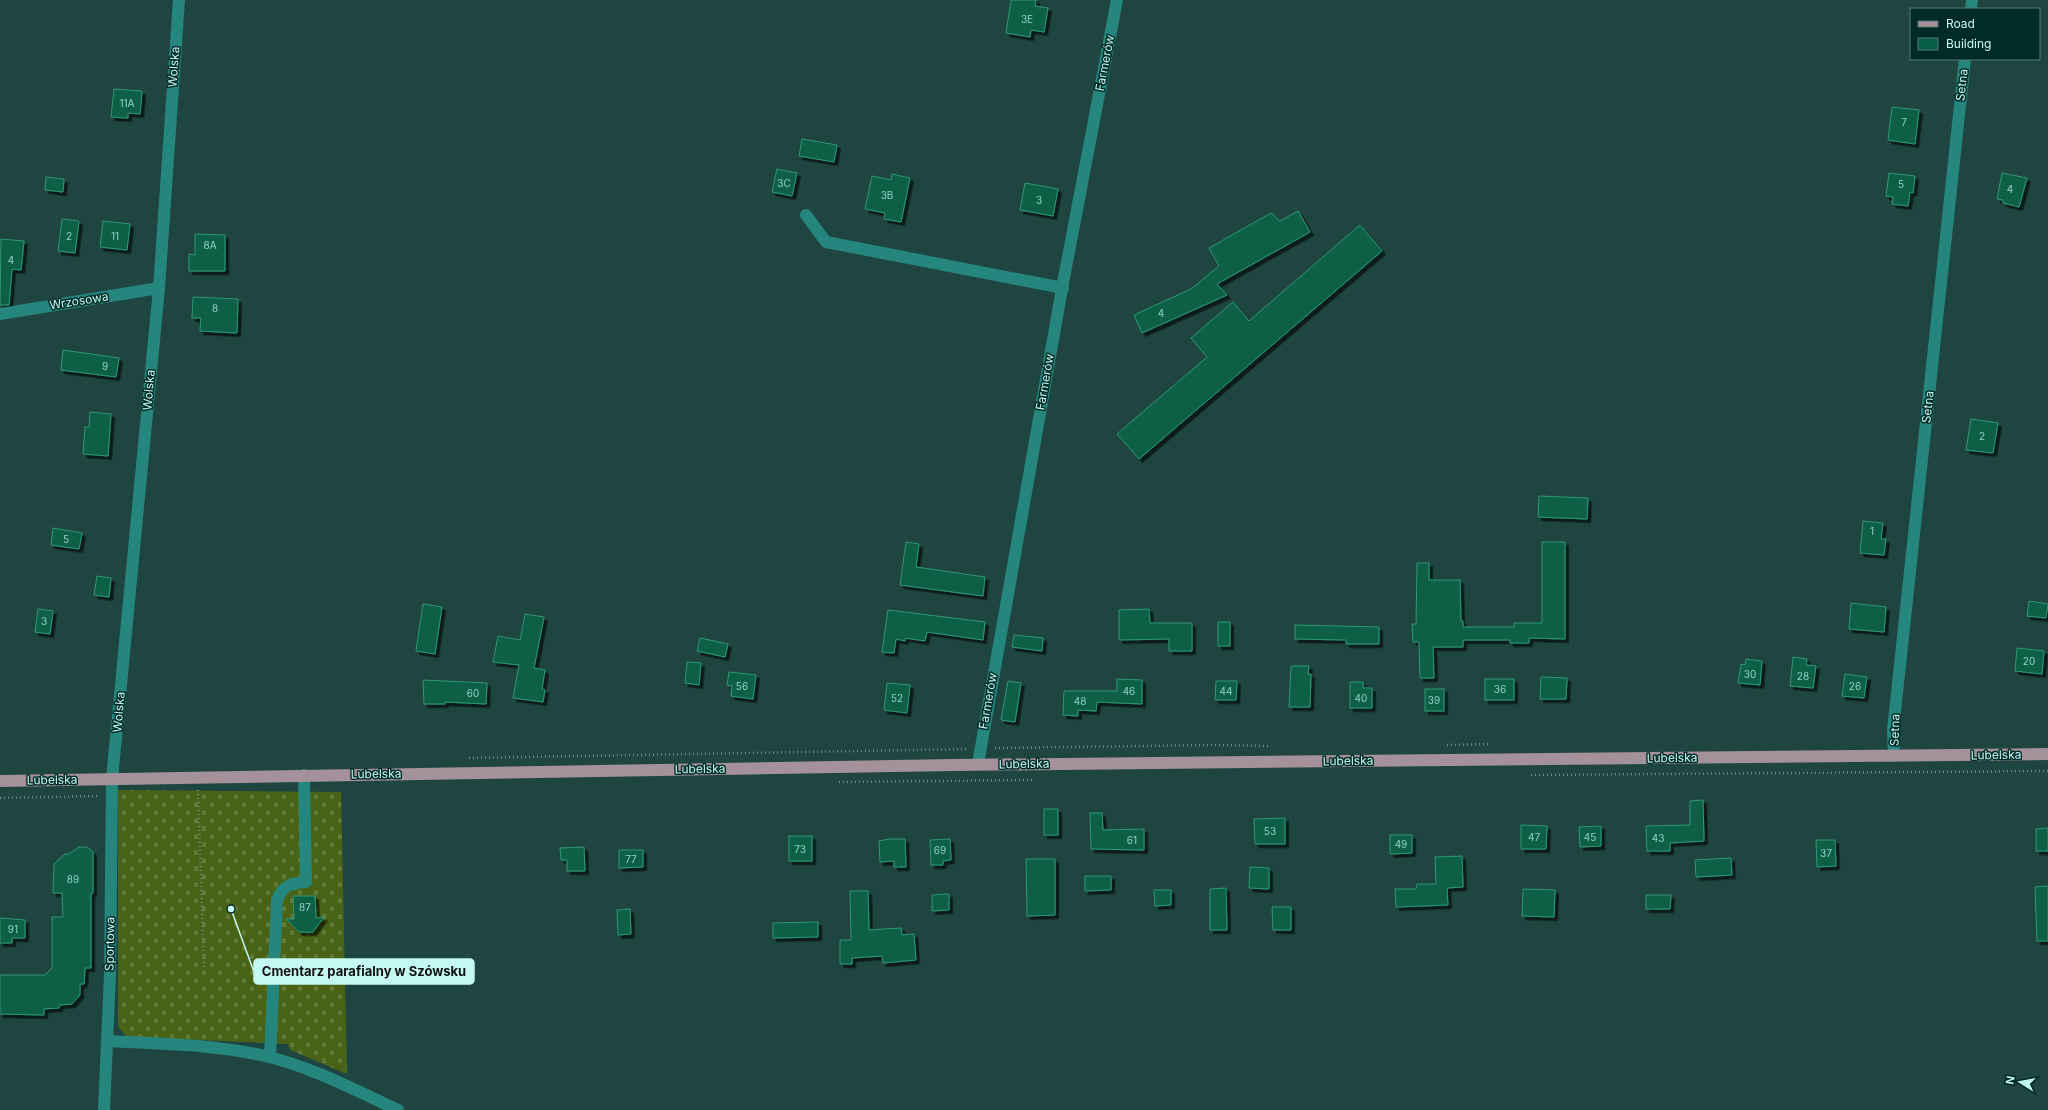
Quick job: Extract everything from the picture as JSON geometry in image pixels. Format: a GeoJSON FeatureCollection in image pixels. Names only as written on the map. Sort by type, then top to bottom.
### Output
{"type":"FeatureCollection","features":[{"type":"Feature","properties":{"kind":"main road","name":"Lubelska"},"geometry":{"type":"LineString","coordinates":[[0,781],[978,764],[2048,754]]}},
{"type":"Feature","properties":{"kind":"street","name":"Wolska"},"geometry":{"type":"LineString","coordinates":[[112,779],[159,288],[179,0]]}},
{"type":"Feature","properties":{"kind":"street","name":"Farmerów"},"geometry":{"type":"LineString","coordinates":[[978,764],[1062,288],[1117,0]]}},
{"type":"Feature","properties":{"kind":"street","name":"Setna"},"geometry":{"type":"LineString","coordinates":[[1894,756],[1894,722],[1965,60]]}},
{"type":"Feature","properties":{"kind":"street"},"geometry":{"type":"LineString","coordinates":[[806,215],[826,242],[1062,288]]}},
{"type":"Feature","properties":{"kind":"street","name":"Wrzosowa"},"geometry":{"type":"LineString","coordinates":[[0,314],[159,288]]}},
{"type":"Feature","properties":{"kind":"street"},"geometry":{"type":"LineString","coordinates":[[270,1058],[277,900],[283,889],[288,885],[306,882],[304,776]]}},
{"type":"Feature","properties":{"kind":"street","name":"Sportowa"},"geometry":{"type":"LineString","coordinates":[[104,1110],[107,1041],[112,779]]}},
{"type":"Feature","properties":{"kind":"street"},"geometry":{"type":"LineString","coordinates":[[107,1041],[227,1049],[270,1058],[326,1076],[398,1110]]}},
{"type":"Feature","properties":{"kind":"path"},"geometry":{"type":"LineString","coordinates":[[1530,775],[2048,771]]}},
{"type":"Feature","properties":{"kind":"path"},"geometry":{"type":"LineString","coordinates":[[197,777],[204,966]]}},
{"type":"Feature","properties":{"kind":"path"},"geometry":{"type":"LineString","coordinates":[[837,782],[1035,780]]}},
{"type":"Feature","properties":{"kind":"path"},"geometry":{"type":"LineString","coordinates":[[0,798],[112,796]]}},
{"type":"Feature","properties":{"kind":"green space"},"geometry":{"type":"Polygon","coordinates":[[[118,790],[341,792],[347,1074],[290,1050],[288,1044],[127,1037],[118,1026],[118,790]]]}},
{"type":"Feature","properties":{"kind":"building"},"geometry":{"type":"Polygon","coordinates":[[[1011,0],[1036,0],[1035,6],[1048,8],[1044,32],[1031,30],[1030,37],[1006,33],[1011,0]]]}},
{"type":"Feature","properties":{"kind":"building"},"geometry":{"type":"Polygon","coordinates":[[[114,89],[142,91],[140,114],[128,113],[128,118],[111,117],[114,89]]]}},
{"type":"Feature","properties":{"kind":"building"},"geometry":{"type":"Polygon","coordinates":[[[1892,107],[1919,110],[1915,144],[1888,140],[1892,107]]]}},
{"type":"Feature","properties":{"kind":"building"},"geometry":{"type":"Polygon","coordinates":[[[802,139],[837,145],[834,162],[799,156],[802,139]]]}},
{"type":"Feature","properties":{"kind":"building"},"geometry":{"type":"Polygon","coordinates":[[[777,169],[797,173],[792,196],[772,192],[777,169]]]}},
{"type":"Feature","properties":{"kind":"building"},"geometry":{"type":"Polygon","coordinates":[[[1889,173],[1915,176],[1913,193],[1910,192],[1908,206],[1892,204],[1893,197],[1886,196],[1889,173]]]}},
{"type":"Feature","properties":{"kind":"building"},"geometry":{"type":"Polygon","coordinates":[[[2002,173],[2027,178],[2019,207],[2003,203],[2003,200],[1997,199],[2002,173]]]}},
{"type":"Feature","properties":{"kind":"building"},"geometry":{"type":"Polygon","coordinates":[[[892,174],[910,178],[901,222],[884,219],[885,213],[865,209],[872,176],[891,180],[892,174]]]}},
{"type":"Feature","properties":{"kind":"building"},"geometry":{"type":"Polygon","coordinates":[[[46,177],[64,179],[63,192],[45,190],[46,177]]]}},
{"type":"Feature","properties":{"kind":"building"},"geometry":{"type":"Polygon","coordinates":[[[1025,183],[1058,189],[1053,216],[1020,210],[1025,183]]]}},
{"type":"Feature","properties":{"kind":"building"},"geometry":{"type":"Polygon","coordinates":[[[1298,211],[1310,232],[1217,284],[1227,295],[1142,333],[1134,315],[1191,289],[1219,266],[1209,248],[1271,213],[1280,221],[1298,211]]]}},
{"type":"Feature","properties":{"kind":"building"},"geometry":{"type":"Polygon","coordinates":[[[62,219],[79,221],[75,253],[58,251],[62,219]]]}},
{"type":"Feature","properties":{"kind":"building"},"geometry":{"type":"Polygon","coordinates":[[[103,221],[130,224],[127,250],[100,247],[103,221]]]}},
{"type":"Feature","properties":{"kind":"building"},"geometry":{"type":"Polygon","coordinates":[[[1360,225],[1382,251],[1139,459],[1117,434],[1207,357],[1191,338],[1233,302],[1249,321],[1360,225]]]}},
{"type":"Feature","properties":{"kind":"building"},"geometry":{"type":"Polygon","coordinates":[[[195,234],[225,235],[225,271],[189,271],[189,254],[195,255],[195,234]]]}},
{"type":"Feature","properties":{"kind":"building"},"geometry":{"type":"Polygon","coordinates":[[[1,239],[24,241],[21,270],[12,269],[9,305],[0,305],[1,239]]]}},
{"type":"Feature","properties":{"kind":"building"},"geometry":{"type":"Polygon","coordinates":[[[193,297],[238,299],[237,333],[200,331],[201,318],[192,318],[193,297]]]}},
{"type":"Feature","properties":{"kind":"building"},"geometry":{"type":"Polygon","coordinates":[[[63,350],[119,358],[116,377],[61,370],[63,350]]]}},
{"type":"Feature","properties":{"kind":"building"},"geometry":{"type":"Polygon","coordinates":[[[90,412],[111,414],[108,456],[83,454],[85,427],[89,427],[90,412]]]}},
{"type":"Feature","properties":{"kind":"building"},"geometry":{"type":"Polygon","coordinates":[[[1971,419],[1998,423],[1993,453],[1966,450],[1971,419]]]}},
{"type":"Feature","properties":{"kind":"building"},"geometry":{"type":"Polygon","coordinates":[[[1539,496],[1588,498],[1587,519],[1538,517],[1539,496]]]}},
{"type":"Feature","properties":{"kind":"building"},"geometry":{"type":"Polygon","coordinates":[[[1863,521],[1883,523],[1881,539],[1886,539],[1884,555],[1860,553],[1863,521]]]}},
{"type":"Feature","properties":{"kind":"building"},"geometry":{"type":"Polygon","coordinates":[[[53,528],[82,533],[79,549],[51,545],[53,528]]]}},
{"type":"Feature","properties":{"kind":"building"},"geometry":{"type":"Polygon","coordinates":[[[906,542],[919,544],[916,567],[985,577],[983,596],[900,585],[906,542]]]}},
{"type":"Feature","properties":{"kind":"building"},"geometry":{"type":"Polygon","coordinates":[[[1542,542],[1565,542],[1565,639],[1529,638],[1529,643],[1510,643],[1510,640],[1463,640],[1463,647],[1433,647],[1434,678],[1420,678],[1419,642],[1413,642],[1412,624],[1416,624],[1417,563],[1429,563],[1429,580],[1460,580],[1461,621],[1463,621],[1463,627],[1514,627],[1514,623],[1542,623],[1542,542]]]}},
{"type":"Feature","properties":{"kind":"building"},"geometry":{"type":"Polygon","coordinates":[[[97,576],[111,578],[109,597],[94,595],[97,576]]]}},
{"type":"Feature","properties":{"kind":"building"},"geometry":{"type":"Polygon","coordinates":[[[2029,601],[2048,604],[2046,618],[2027,616],[2029,601]]]}},
{"type":"Feature","properties":{"kind":"building"},"geometry":{"type":"Polygon","coordinates":[[[1851,603],[1886,607],[1884,632],[1849,629],[1851,603]]]}},
{"type":"Feature","properties":{"kind":"building"},"geometry":{"type":"Polygon","coordinates":[[[423,604],[442,607],[435,654],[416,651],[423,604]]]}},
{"type":"Feature","properties":{"kind":"building"},"geometry":{"type":"Polygon","coordinates":[[[38,609],[53,611],[50,634],[35,632],[38,609]]]}},
{"type":"Feature","properties":{"kind":"building"},"geometry":{"type":"Polygon","coordinates":[[[1149,609],[1150,623],[1192,623],[1192,651],[1169,651],[1169,639],[1119,640],[1119,610],[1149,609]]]}},
{"type":"Feature","properties":{"kind":"building"},"geometry":{"type":"Polygon","coordinates":[[[888,610],[985,622],[983,640],[927,632],[925,641],[905,638],[905,641],[896,639],[894,653],[882,652],[888,610]]]}},
{"type":"Feature","properties":{"kind":"building"},"geometry":{"type":"Polygon","coordinates":[[[525,614],[544,617],[534,668],[545,670],[542,689],[545,690],[543,702],[513,698],[519,665],[493,662],[498,636],[520,640],[525,614]]]}},
{"type":"Feature","properties":{"kind":"building"},"geometry":{"type":"Polygon","coordinates":[[[1218,622],[1230,622],[1230,646],[1218,646],[1218,622]]]}},
{"type":"Feature","properties":{"kind":"building"},"geometry":{"type":"Polygon","coordinates":[[[1295,625],[1379,627],[1379,644],[1346,644],[1346,640],[1295,639],[1295,625]]]}},
{"type":"Feature","properties":{"kind":"building"},"geometry":{"type":"Polygon","coordinates":[[[1014,635],[1043,638],[1042,651],[1012,647],[1014,635]]]}},
{"type":"Feature","properties":{"kind":"building"},"geometry":{"type":"Polygon","coordinates":[[[700,638],[728,644],[725,657],[697,651],[700,638]]]}},
{"type":"Feature","properties":{"kind":"building"},"geometry":{"type":"Polygon","coordinates":[[[2017,648],[2044,651],[2042,674],[2015,671],[2017,648]]]}},
{"type":"Feature","properties":{"kind":"building"},"geometry":{"type":"Polygon","coordinates":[[[1793,657],[1807,659],[1806,665],[1816,666],[1813,688],[1790,686],[1793,657]]]}},
{"type":"Feature","properties":{"kind":"building"},"geometry":{"type":"Polygon","coordinates":[[[1746,659],[1762,661],[1760,685],[1738,683],[1741,664],[1745,665],[1746,659]]]}},
{"type":"Feature","properties":{"kind":"building"},"geometry":{"type":"Polygon","coordinates":[[[687,662],[701,663],[699,685],[685,683],[687,662]]]}},
{"type":"Feature","properties":{"kind":"building"},"geometry":{"type":"Polygon","coordinates":[[[1291,666],[1309,666],[1308,674],[1311,674],[1310,707],[1289,707],[1291,666]]]}},
{"type":"Feature","properties":{"kind":"building"},"geometry":{"type":"Polygon","coordinates":[[[729,672],[756,675],[753,699],[731,696],[732,686],[727,685],[729,672]]]}},
{"type":"Feature","properties":{"kind":"building"},"geometry":{"type":"Polygon","coordinates":[[[1845,674],[1867,677],[1864,698],[1842,696],[1845,674]]]}},
{"type":"Feature","properties":{"kind":"building"},"geometry":{"type":"Polygon","coordinates":[[[1541,677],[1567,678],[1566,699],[1540,699],[1541,677]]]}},
{"type":"Feature","properties":{"kind":"building"},"geometry":{"type":"Polygon","coordinates":[[[1117,679],[1142,680],[1142,704],[1097,702],[1096,711],[1078,710],[1078,716],[1063,715],[1064,691],[1117,691],[1117,679]]]}},
{"type":"Feature","properties":{"kind":"building"},"geometry":{"type":"Polygon","coordinates":[[[1485,679],[1514,679],[1514,700],[1485,700],[1485,679]]]}},
{"type":"Feature","properties":{"kind":"building"},"geometry":{"type":"Polygon","coordinates":[[[423,680],[487,683],[486,704],[445,702],[445,704],[424,704],[423,680]]]}},
{"type":"Feature","properties":{"kind":"building"},"geometry":{"type":"Polygon","coordinates":[[[1008,681],[1021,683],[1015,722],[1001,720],[1008,681]]]}},
{"type":"Feature","properties":{"kind":"building"},"geometry":{"type":"Polygon","coordinates":[[[1216,681],[1237,681],[1236,700],[1215,700],[1216,681]]]}},
{"type":"Feature","properties":{"kind":"building"},"geometry":{"type":"Polygon","coordinates":[[[1350,682],[1363,682],[1363,688],[1372,688],[1372,708],[1350,708],[1350,682]]]}},
{"type":"Feature","properties":{"kind":"building"},"geometry":{"type":"Polygon","coordinates":[[[887,683],[910,685],[907,713],[884,710],[887,683]]]}},
{"type":"Feature","properties":{"kind":"building"},"geometry":{"type":"Polygon","coordinates":[[[1425,689],[1444,689],[1444,711],[1425,711],[1425,689]]]}},
{"type":"Feature","properties":{"kind":"building"},"geometry":{"type":"Polygon","coordinates":[[[1703,800],[1704,841],[1670,843],[1670,851],[1647,851],[1646,826],[1690,825],[1690,801],[1703,800]]]}},
{"type":"Feature","properties":{"kind":"building"},"geometry":{"type":"Polygon","coordinates":[[[1044,809],[1058,809],[1058,835],[1044,835],[1044,809]]]}},
{"type":"Feature","properties":{"kind":"building"},"geometry":{"type":"Polygon","coordinates":[[[1090,813],[1102,813],[1103,830],[1144,829],[1144,850],[1091,849],[1090,813]]]}},
{"type":"Feature","properties":{"kind":"building"},"geometry":{"type":"Polygon","coordinates":[[[1285,818],[1285,844],[1255,844],[1254,819],[1285,818]]]}},
{"type":"Feature","properties":{"kind":"building"},"geometry":{"type":"Polygon","coordinates":[[[1521,825],[1547,826],[1546,849],[1521,849],[1521,825]]]}},
{"type":"Feature","properties":{"kind":"building"},"geometry":{"type":"Polygon","coordinates":[[[1601,826],[1601,846],[1580,847],[1579,827],[1601,826]]]}},
{"type":"Feature","properties":{"kind":"building"},"geometry":{"type":"Polygon","coordinates":[[[2048,828],[2048,851],[2036,851],[2036,829],[2048,828]]]}},
{"type":"Feature","properties":{"kind":"building"},"geometry":{"type":"Polygon","coordinates":[[[1390,835],[1412,835],[1412,853],[1390,854],[1390,835]]]}},
{"type":"Feature","properties":{"kind":"building"},"geometry":{"type":"Polygon","coordinates":[[[789,836],[812,836],[812,861],[789,861],[789,836]]]}},
{"type":"Feature","properties":{"kind":"building"},"geometry":{"type":"Polygon","coordinates":[[[889,839],[905,839],[906,867],[894,867],[894,861],[880,862],[879,841],[889,839]]]}},
{"type":"Feature","properties":{"kind":"building"},"geometry":{"type":"Polygon","coordinates":[[[950,839],[951,860],[943,861],[943,865],[931,865],[930,840],[950,839]]]}},
{"type":"Feature","properties":{"kind":"building"},"geometry":{"type":"Polygon","coordinates":[[[1816,840],[1835,840],[1836,866],[1817,867],[1816,840]]]}},
{"type":"Feature","properties":{"kind":"building"},"geometry":{"type":"Polygon","coordinates":[[[79,847],[87,847],[93,852],[93,893],[91,893],[91,968],[85,968],[84,984],[80,984],[80,995],[72,1004],[60,1005],[59,1008],[44,1009],[44,1015],[0,1014],[0,975],[45,975],[52,968],[52,917],[63,917],[62,893],[53,893],[54,864],[65,854],[69,854],[79,847]]]}},
{"type":"Feature","properties":{"kind":"building"},"geometry":{"type":"Polygon","coordinates":[[[584,847],[585,871],[567,871],[567,860],[561,860],[560,848],[584,847]]]}},
{"type":"Feature","properties":{"kind":"building"},"geometry":{"type":"Polygon","coordinates":[[[619,850],[643,850],[643,867],[619,868],[619,850]]]}},
{"type":"Feature","properties":{"kind":"building"},"geometry":{"type":"Polygon","coordinates":[[[1462,856],[1463,887],[1447,888],[1448,905],[1396,907],[1395,889],[1416,889],[1417,884],[1436,884],[1435,857],[1462,856]]]}},
{"type":"Feature","properties":{"kind":"building"},"geometry":{"type":"Polygon","coordinates":[[[1731,858],[1732,875],[1696,877],[1695,860],[1731,858]]]}},
{"type":"Feature","properties":{"kind":"building"},"geometry":{"type":"Polygon","coordinates":[[[1026,859],[1055,859],[1055,915],[1027,916],[1026,859]]]}},
{"type":"Feature","properties":{"kind":"building"},"geometry":{"type":"Polygon","coordinates":[[[1250,867],[1269,868],[1269,889],[1249,888],[1250,867]]]}},
{"type":"Feature","properties":{"kind":"building"},"geometry":{"type":"Polygon","coordinates":[[[1085,876],[1111,876],[1111,890],[1085,891],[1085,876]]]}},
{"type":"Feature","properties":{"kind":"building"},"geometry":{"type":"Polygon","coordinates":[[[2048,886],[2048,941],[2037,941],[2035,887],[2048,886]]]}},
{"type":"Feature","properties":{"kind":"building"},"geometry":{"type":"Polygon","coordinates":[[[1226,888],[1227,930],[1210,930],[1210,889],[1226,888]]]}},
{"type":"Feature","properties":{"kind":"building"},"geometry":{"type":"Polygon","coordinates":[[[1523,889],[1555,890],[1554,917],[1522,916],[1523,889]]]}},
{"type":"Feature","properties":{"kind":"building"},"geometry":{"type":"Polygon","coordinates":[[[1154,890],[1171,890],[1171,905],[1155,906],[1154,890]]]}},
{"type":"Feature","properties":{"kind":"building"},"geometry":{"type":"Polygon","coordinates":[[[850,891],[868,891],[869,930],[901,928],[902,935],[914,934],[916,960],[883,963],[882,956],[852,958],[852,964],[840,964],[840,940],[851,940],[850,891]]]}},
{"type":"Feature","properties":{"kind":"building"},"geometry":{"type":"Polygon","coordinates":[[[949,894],[949,910],[932,911],[932,895],[949,894]]]}},
{"type":"Feature","properties":{"kind":"building"},"geometry":{"type":"Polygon","coordinates":[[[1646,895],[1671,895],[1670,909],[1646,909],[1646,895]]]}},
{"type":"Feature","properties":{"kind":"building"},"geometry":{"type":"Polygon","coordinates":[[[293,896],[315,896],[316,918],[324,917],[313,932],[299,932],[286,919],[294,919],[293,896]]]}},
{"type":"Feature","properties":{"kind":"building"},"geometry":{"type":"Polygon","coordinates":[[[1272,907],[1291,907],[1291,930],[1273,930],[1272,907]]]}},
{"type":"Feature","properties":{"kind":"building"},"geometry":{"type":"Polygon","coordinates":[[[630,909],[631,934],[618,935],[617,910],[630,909]]]}},
{"type":"Feature","properties":{"kind":"building"},"geometry":{"type":"Polygon","coordinates":[[[0,918],[25,920],[25,938],[12,938],[12,943],[0,943],[0,918]]]}},
{"type":"Feature","properties":{"kind":"building"},"geometry":{"type":"Polygon","coordinates":[[[818,922],[818,937],[773,938],[773,923],[818,922]]]}},
{"type":"Feature","properties":{"kind":"place","name":"Cmentarz parafialny w Szówsku"},"geometry":{"type":"Point","coordinates":[231,909]}}]}
